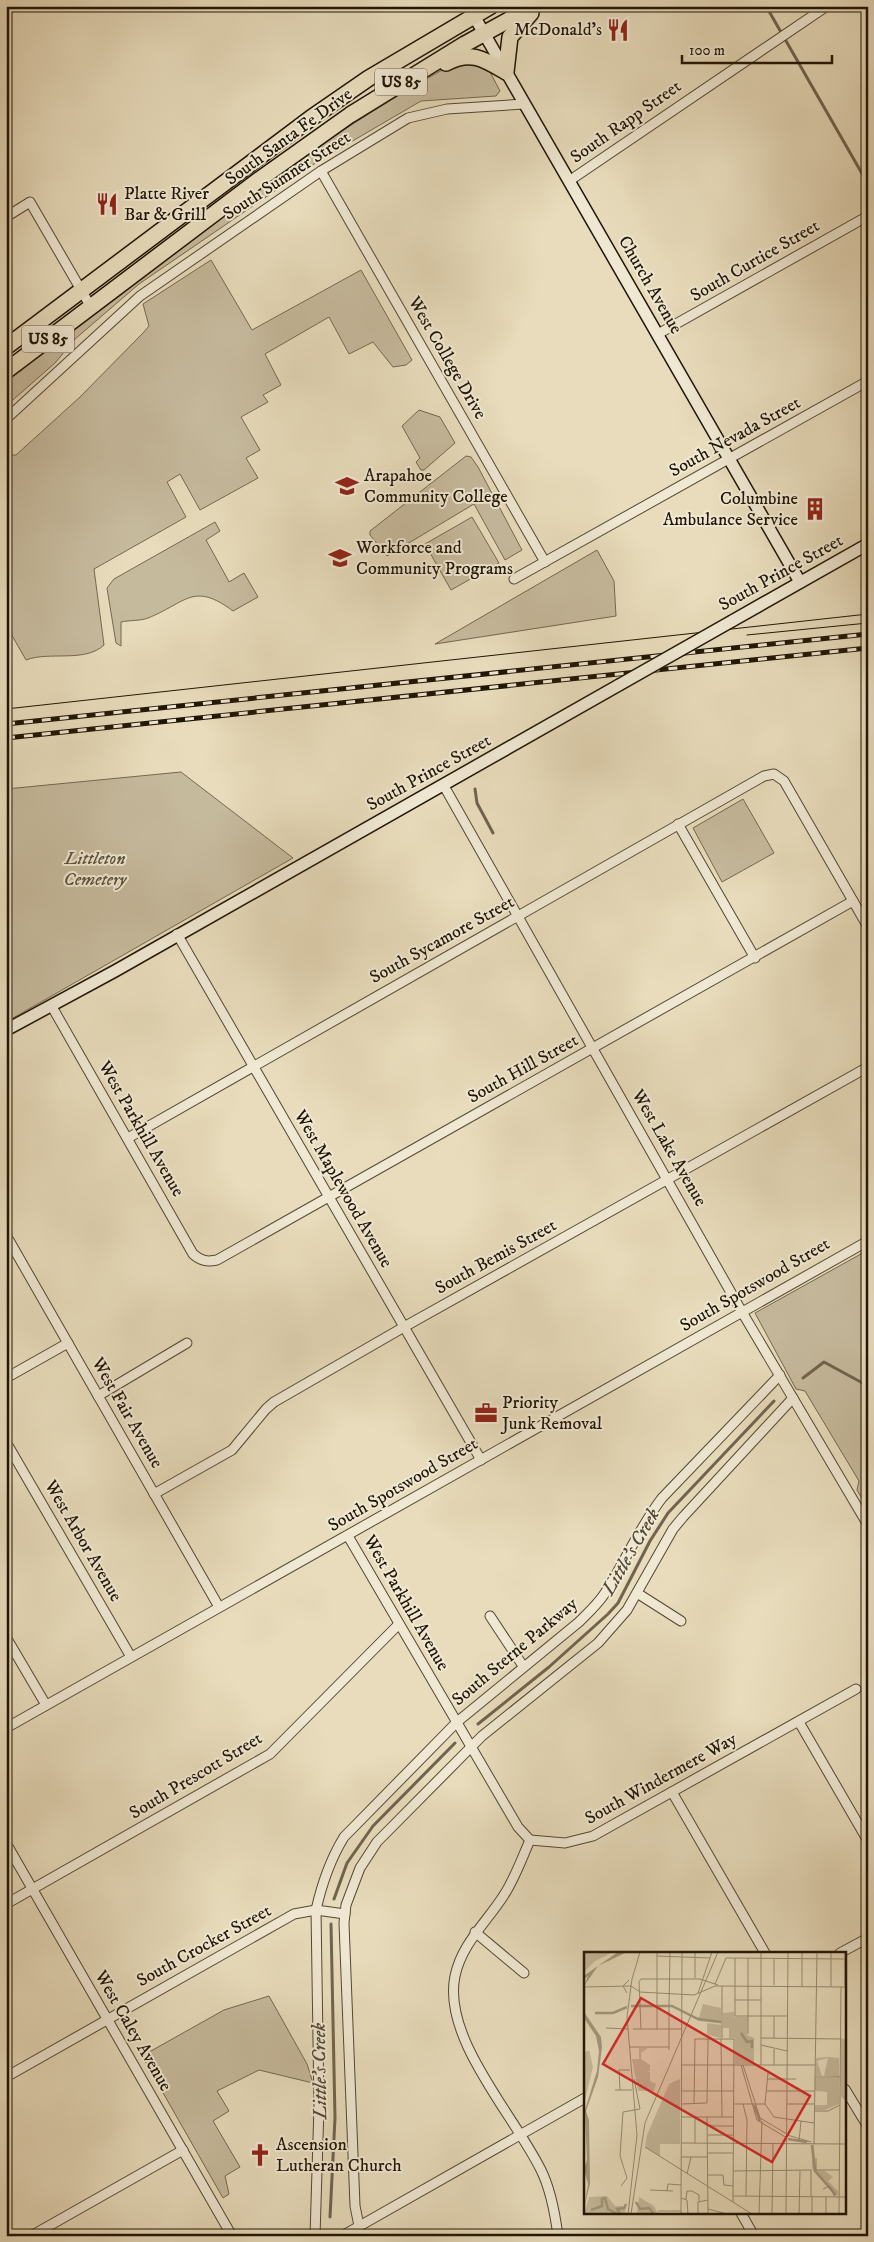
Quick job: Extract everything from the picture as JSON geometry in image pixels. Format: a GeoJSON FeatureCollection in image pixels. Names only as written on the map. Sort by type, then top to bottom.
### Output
{"type":"FeatureCollection","features":[{"type":"Feature","properties":{"kind":"highway","name":"South Santa Fe Drive"},"geometry":{"type":"LineString","coordinates":[[6,347],[311,118],[471,11],[491,6]]}},
{"type":"Feature","properties":{"kind":"highway","name":"South Santa Fe Drive"},"geometry":{"type":"LineString","coordinates":[[6,372],[90,306],[321,135],[380,95],[483,33],[536,6]]}},
{"type":"Feature","properties":{"kind":"highway"},"geometry":{"type":"LineString","coordinates":[[321,135],[339,130],[394,94],[453,60],[477,56],[506,72],[510,37],[536,6]]}},
{"type":"Feature","properties":{"kind":"street","name":"South Rapp Street"},"geometry":{"type":"LineString","coordinates":[[569,181],[827,6]]}},
{"type":"Feature","properties":{"kind":"street","name":"Church Avenue"},"geometry":{"type":"LineString","coordinates":[[471,11],[800,582]]}},
{"type":"Feature","properties":{"kind":"street","name":"South Sumner Street"},"geometry":{"type":"LineString","coordinates":[[6,419],[140,296],[321,171],[408,118],[447,109],[524,104]]}},
{"type":"Feature","properties":{"kind":"street","name":"West College Drive"},"geometry":{"type":"LineString","coordinates":[[321,171],[545,562]]}},
{"type":"Feature","properties":{"kind":"street"},"geometry":{"type":"LineString","coordinates":[[6,217],[30,202],[90,306]]}},
{"type":"Feature","properties":{"kind":"street","name":"South Curtice Street"},"geometry":{"type":"LineString","coordinates":[[658,334],[868,216]]}},
{"type":"Feature","properties":{"kind":"street","name":"South Nevada Street"},"geometry":{"type":"LineString","coordinates":[[514,579],[868,381]]}},
{"type":"Feature","properties":{"kind":"street","name":"South Prince Street"},"geometry":{"type":"LineString","coordinates":[[6,1030],[116,971],[177,934],[444,786],[868,544]]}},
{"type":"Feature","properties":{"kind":"street","name":"South Sycamore Street"},"geometry":{"type":"LineString","coordinates":[[128,1138],[253,1065],[518,917],[764,776],[774,774],[784,781],[853,901]]}},
{"type":"Feature","properties":{"kind":"street","name":"West Lake Avenue"},"geometry":{"type":"LineString","coordinates":[[444,786],[669,1180],[742,1312],[868,1525]]}},
{"type":"Feature","properties":{"kind":"street"},"geometry":{"type":"LineString","coordinates":[[678,824],[755,958]]}},
{"type":"Feature","properties":{"kind":"street"},"geometry":{"type":"LineString","coordinates":[[853,901],[868,927]]}},
{"type":"Feature","properties":{"kind":"street","name":"South Hill Street"},"geometry":{"type":"LineString","coordinates":[[209,1262],[217,1260],[853,901]]}},
{"type":"Feature","properties":{"kind":"street","name":"West Maplewood Avenue"},"geometry":{"type":"LineString","coordinates":[[177,934],[481,1460]]}},
{"type":"Feature","properties":{"kind":"street","name":"West Parkhill Avenue"},"geometry":{"type":"LineString","coordinates":[[51,1005],[193,1254],[200,1260],[209,1262]]}},
{"type":"Feature","properties":{"kind":"street","name":"South Bemis Street"},"geometry":{"type":"LineString","coordinates":[[154,1494],[232,1450],[274,1402],[404,1327],[868,1068]]}},
{"type":"Feature","properties":{"kind":"street","name":"West Fair Avenue"},"geometry":{"type":"LineString","coordinates":[[6,1235],[220,1607]]}},
{"type":"Feature","properties":{"kind":"street","name":"South Spotswood Street"},"geometry":{"type":"LineString","coordinates":[[6,1728],[868,1241]]}},
{"type":"Feature","properties":{"kind":"street"},"geometry":{"type":"LineString","coordinates":[[6,1378],[68,1343]]}},
{"type":"Feature","properties":{"kind":"street"},"geometry":{"type":"LineString","coordinates":[[98,1396],[188,1343]]}},
{"type":"Feature","properties":{"kind":"street","name":"South Sterne Parkway"},"geometry":{"type":"LineString","coordinates":[[315,2236],[319,2106],[316,1910],[322,1882],[333,1855],[344,1837],[457,1722],[579,1622],[593,1607],[604,1594],[650,1513],[662,1498],[780,1375]]}},
{"type":"Feature","properties":{"kind":"street"},"geometry":{"type":"LineString","coordinates":[[359,2226],[355,2206],[346,2001],[345,1914],[360,1868],[377,1842],[471,1747],[540,1688],[598,1643],[627,1610],[673,1529],[683,1516],[793,1398]]}},
{"type":"Feature","properties":{"kind":"street","name":"West Arbor Avenue"},"geometry":{"type":"LineString","coordinates":[[6,1442],[131,1657]]}},
{"type":"Feature","properties":{"kind":"street","name":"West Parkhill Avenue"},"geometry":{"type":"LineString","coordinates":[[348,1536],[518,1827],[530,1840]]}},
{"type":"Feature","properties":{"kind":"street"},"geometry":{"type":"LineString","coordinates":[[637,1593],[680,1622]]}},
{"type":"Feature","properties":{"kind":"street"},"geometry":{"type":"LineString","coordinates":[[490,1616],[523,1666]]}},
{"type":"Feature","properties":{"kind":"street","name":"South Prescott Street"},"geometry":{"type":"LineString","coordinates":[[6,1904],[270,1754],[399,1624]]}},
{"type":"Feature","properties":{"kind":"street"},"geometry":{"type":"LineString","coordinates":[[6,1637],[46,1705]]}},
{"type":"Feature","properties":{"kind":"street","name":"South Windermere Way"},"geometry":{"type":"LineString","coordinates":[[530,1840],[565,1843],[581,1841],[856,1689]]}},
{"type":"Feature","properties":{"kind":"street"},"geometry":{"type":"LineString","coordinates":[[799,1722],[868,1841]]}},
{"type":"Feature","properties":{"kind":"street"},"geometry":{"type":"LineString","coordinates":[[672,1792],[764,1952]]}},
{"type":"Feature","properties":{"kind":"street"},"geometry":{"type":"LineString","coordinates":[[530,1840],[504,1896],[475,1932],[460,1959],[455,1976],[453,1998],[456,2020],[467,2046],[542,2171],[550,2192],[558,2236]]}},
{"type":"Feature","properties":{"kind":"street","name":"West Caley Avenue"},"geometry":{"type":"LineString","coordinates":[[6,1843],[232,2236]]}},
{"type":"Feature","properties":{"kind":"street","name":"South Crocker Street"},"geometry":{"type":"LineString","coordinates":[[6,2077],[294,1914],[316,1910],[345,1914]]}},
{"type":"Feature","properties":{"kind":"street"},"geometry":{"type":"LineString","coordinates":[[475,1932],[524,1973]]}},
{"type":"Feature","properties":{"kind":"street"},"geometry":{"type":"LineString","coordinates":[[842,1952],[868,1938]]}},
{"type":"Feature","properties":{"kind":"street"},"geometry":{"type":"LineString","coordinates":[[846,2091],[868,2126]]}},
{"type":"Feature","properties":{"kind":"street"},"geometry":{"type":"LineString","coordinates":[[342,2236],[584,2099]]}},
{"type":"Feature","properties":{"kind":"street"},"geometry":{"type":"LineString","coordinates":[[31,2236],[183,2150]]}},
{"type":"Feature","properties":{"kind":"street"},"geometry":{"type":"LineString","coordinates":[[742,2214],[754,2236]]}},
{"type":"Feature","properties":{"kind":"green space"},"geometry":{"type":"Polygon","coordinates":[[[460,60],[488,68],[500,91],[496,96],[421,101],[320,160],[139,284],[75,339],[55,363],[6,406],[6,377],[116,293],[227,210],[341,131],[460,60]]]}},
{"type":"Feature","properties":{"kind":"green space"},"geometry":{"type":"Polygon","coordinates":[[[211,260],[252,330],[361,270],[412,360],[406,365],[393,367],[373,342],[349,354],[329,317],[265,354],[281,385],[263,395],[268,402],[241,417],[260,450],[246,458],[258,478],[200,510],[180,474],[167,482],[186,517],[94,569],[104,645],[87,654],[45,656],[26,660],[6,625],[6,455],[16,455],[80,397],[143,333],[149,326],[143,304],[211,260]]]}},
{"type":"Feature","properties":{"kind":"green space"},"geometry":{"type":"Polygon","coordinates":[[[419,410],[440,417],[455,443],[424,470],[421,470],[416,462],[420,458],[402,426],[419,410]]]}},
{"type":"Feature","properties":{"kind":"green space"},"geometry":{"type":"Polygon","coordinates":[[[466,456],[471,457],[478,467],[522,550],[505,560],[474,504],[387,556],[370,535],[370,531],[466,456]]]}},
{"type":"Feature","properties":{"kind":"green space"},"geometry":{"type":"Polygon","coordinates":[[[472,517],[499,563],[451,590],[425,544],[472,517]]]}},
{"type":"Feature","properties":{"kind":"green space"},"geometry":{"type":"Polygon","coordinates":[[[215,522],[220,531],[206,540],[229,582],[244,573],[258,597],[233,611],[208,597],[190,598],[148,618],[121,622],[121,646],[116,643],[107,588],[114,579],[215,522]]]}},
{"type":"Feature","properties":{"kind":"green space"},"geometry":{"type":"Polygon","coordinates":[[[597,550],[614,581],[616,616],[435,644],[597,550]]]}},
{"type":"Feature","properties":{"kind":"green space","name":"Littleton Cemetery"},"geometry":{"type":"Polygon","coordinates":[[[181,772],[293,858],[6,1022],[6,789],[181,772]]]}},
{"type":"Feature","properties":{"kind":"green space"},"geometry":{"type":"Polygon","coordinates":[[[743,799],[774,853],[722,882],[693,828],[743,799]]]}},
{"type":"Feature","properties":{"kind":"green space"},"geometry":{"type":"Polygon","coordinates":[[[868,1250],[868,1500],[864,1502],[857,1490],[859,1481],[805,1391],[796,1389],[755,1313],[868,1250]]]}},
{"type":"Feature","properties":{"kind":"green space"},"geometry":{"type":"Polygon","coordinates":[[[269,1996],[307,2064],[313,2083],[259,2070],[217,2091],[229,2111],[213,2121],[240,2167],[225,2176],[229,2194],[223,2198],[142,2056],[224,2010],[269,1996]]]}},
{"type":"Feature","properties":{"kind":"waterway","name":"Little's Creek"},"geometry":{"type":"LineString","coordinates":[[766,6],[868,184]]}},
{"type":"Feature","properties":{"kind":"waterway"},"geometry":{"type":"LineString","coordinates":[[475,789],[477,803],[493,833]]}},
{"type":"Feature","properties":{"kind":"waterway","name":"Little's Creek"},"geometry":{"type":"LineString","coordinates":[[803,1378],[824,1362],[868,1386]]}},
{"type":"Feature","properties":{"kind":"waterway","name":"Little's Creek"},"geometry":{"type":"LineString","coordinates":[[478,1724],[549,1667],[608,1614],[618,1603],[650,1541],[668,1513],[774,1401]]}},
{"type":"Feature","properties":{"kind":"waterway","name":"Little's Creek"},"geometry":{"type":"LineString","coordinates":[[334,1899],[347,1863],[373,1826],[455,1743]]}},
{"type":"Feature","properties":{"kind":"waterway","name":"Little's Creek"},"geometry":{"type":"LineString","coordinates":[[330,2217],[335,2118],[331,1924]]}},
{"type":"Feature","properties":{"kind":"tram line"},"geometry":{"type":"LineString","coordinates":[[6,709],[868,614]]}},
{"type":"Feature","properties":{"kind":"tram line"},"geometry":{"type":"LineString","coordinates":[[747,635],[868,623]]}},
{"type":"Feature","properties":{"kind":"railway"},"geometry":{"type":"LineString","coordinates":[[6,724],[868,634]]}},
{"type":"Feature","properties":{"kind":"railway"},"geometry":{"type":"LineString","coordinates":[[6,738],[868,648]]}},
{"type":"Feature","properties":{"kind":"place","name":"McDonald's"},"geometry":{"type":"Point","coordinates":[618,30]}},
{"type":"Feature","properties":{"kind":"place","name":"Platte River Bar & Grill"},"geometry":{"type":"Point","coordinates":[107,204]}},
{"type":"Feature","properties":{"kind":"place","name":"Arapahoe Community College"},"geometry":{"type":"Point","coordinates":[347,486]}},
{"type":"Feature","properties":{"kind":"place","name":"Columbine Ambulance Service"},"geometry":{"type":"Point","coordinates":[815,509]}},
{"type":"Feature","properties":{"kind":"place","name":"Workforce and Community Programs"},"geometry":{"type":"Point","coordinates":[340,558]}},
{"type":"Feature","properties":{"kind":"place","name":"Priority Junk Removal"},"geometry":{"type":"Point","coordinates":[486,1413]}},
{"type":"Feature","properties":{"kind":"place","name":"Ascension Lutheran Church"},"geometry":{"type":"Point","coordinates":[260,2155]}}]}
